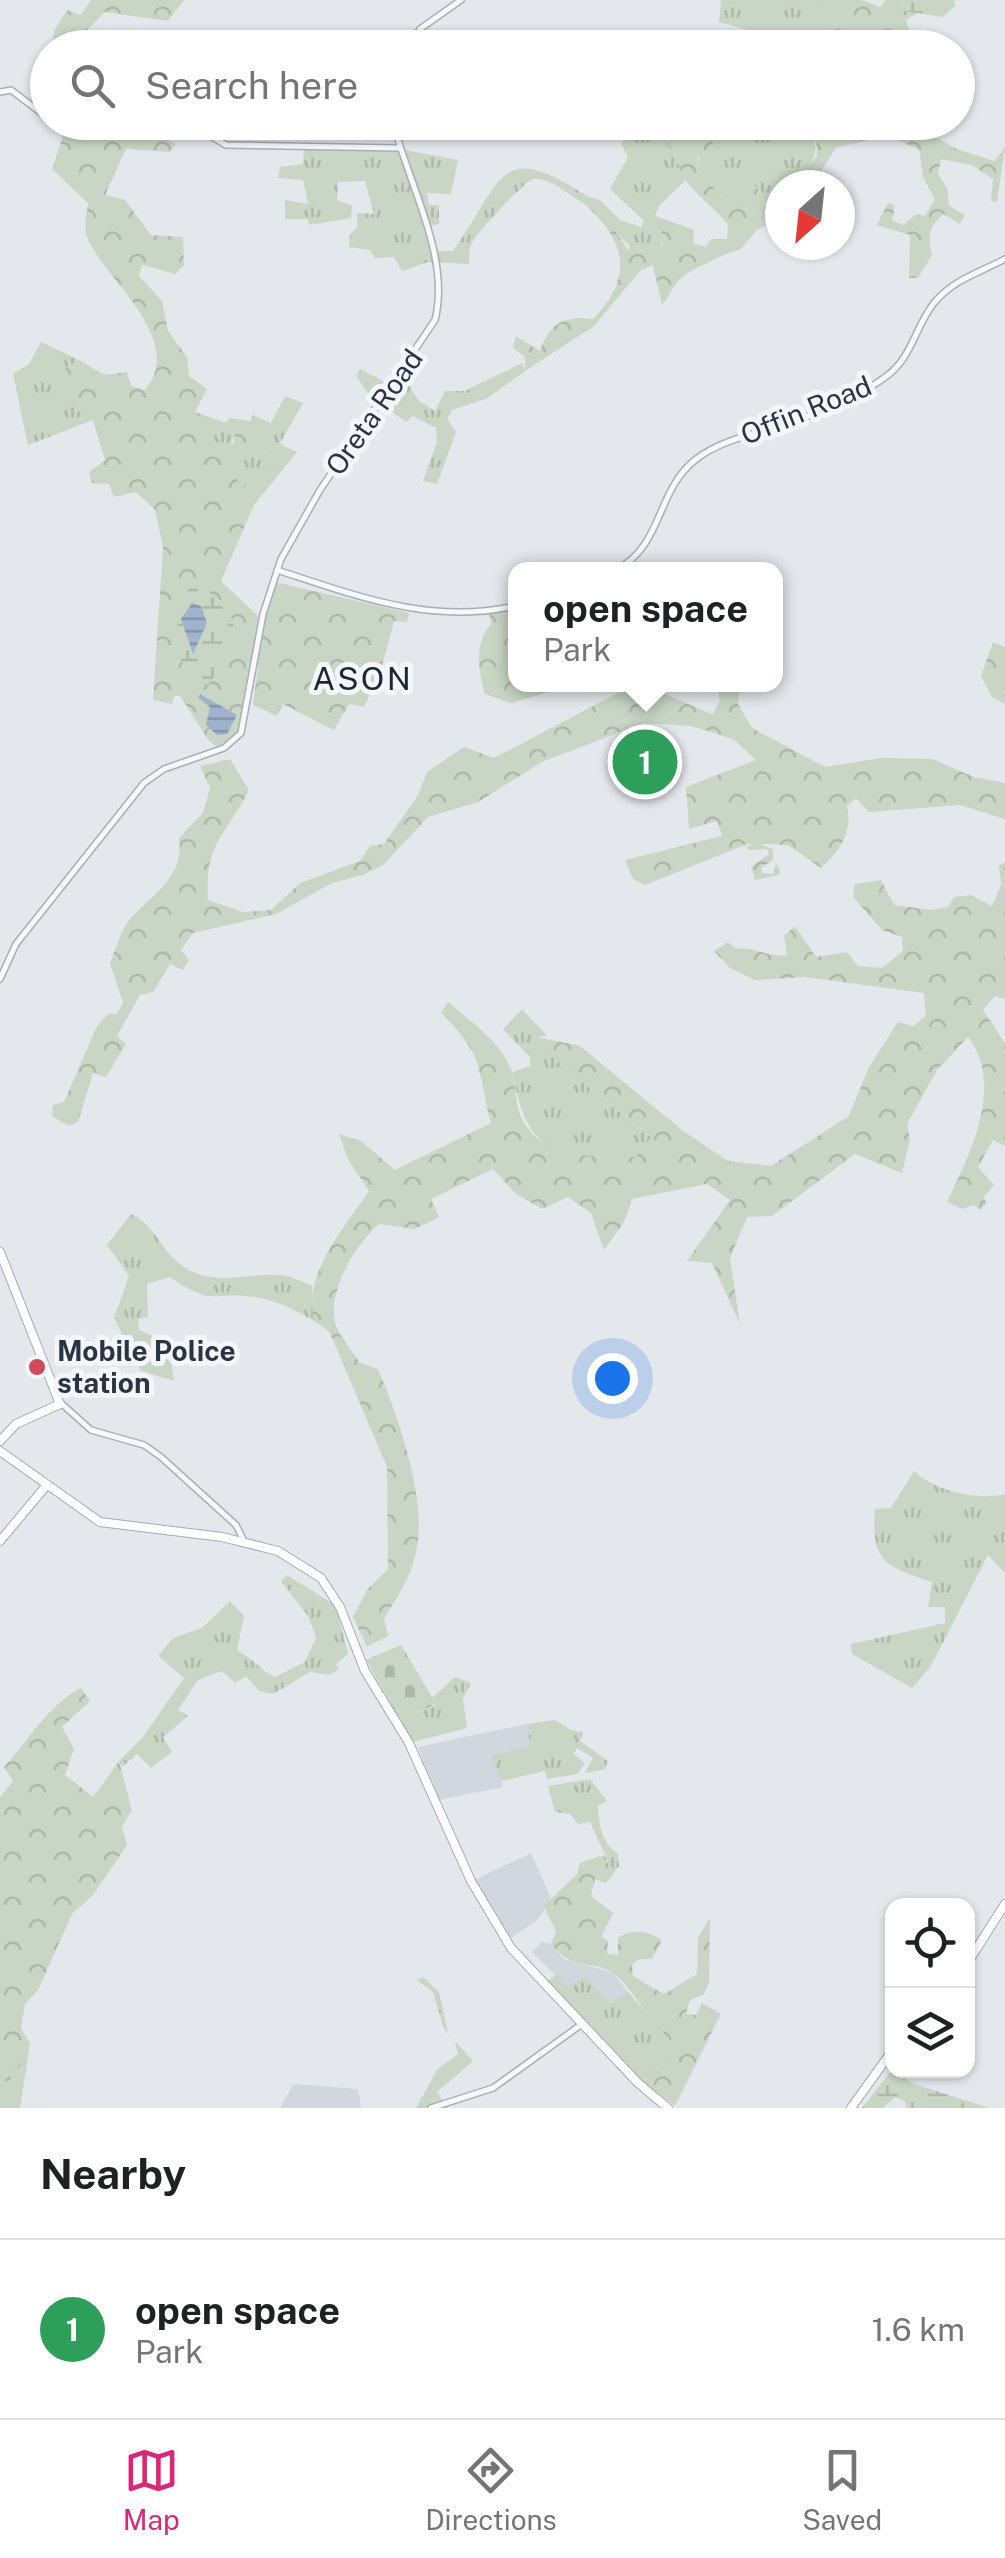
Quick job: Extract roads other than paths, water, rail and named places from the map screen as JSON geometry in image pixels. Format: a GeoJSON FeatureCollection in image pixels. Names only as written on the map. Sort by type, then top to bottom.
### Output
{"type":"FeatureCollection","features":[{"type":"Feature","properties":{"kind":"main road"},"geometry":{"type":"LineString","coordinates":[[0,1252],[60,1404],[16,1424],[0,1442]]}},
{"type":"Feature","properties":{"kind":"main road"},"geometry":{"type":"LineString","coordinates":[[0,1451],[100,1522],[201,1532],[278,1551],[322,1578],[340,1607],[364,1670],[388,1707],[471,1881],[511,1948],[638,2084],[666,2108]]}},
{"type":"Feature","properties":{"kind":"main road"},"geometry":{"type":"LineString","coordinates":[[0,1461],[15,1463]]}},
{"type":"Feature","properties":{"kind":"main road"},"geometry":{"type":"LineString","coordinates":[[0,1540],[46,1486]]}},
{"type":"Feature","properties":{"kind":"main road"},"geometry":{"type":"LineString","coordinates":[[975,1953],[1005,1904]]}},
{"type":"Feature","properties":{"kind":"main road"},"geometry":{"type":"LineString","coordinates":[[975,1955],[1005,1912]]}},
{"type":"Feature","properties":{"kind":"main road"},"geometry":{"type":"LineString","coordinates":[[853,2108],[885,2064]]}},
{"type":"Feature","properties":{"kind":"street"},"geometry":{"type":"LineString","coordinates":[[419,30],[461,0]]}},
{"type":"Feature","properties":{"kind":"street"},"geometry":{"type":"LineString","coordinates":[[0,92],[11,90],[30,104]]}},
{"type":"Feature","properties":{"kind":"street"},"geometry":{"type":"LineString","coordinates":[[218,140],[226,145],[399,148]]}},
{"type":"Feature","properties":{"kind":"street","name":"Oreta Road"},"geometry":{"type":"LineString","coordinates":[[0,978],[16,944],[124,804],[164,768],[233,742],[246,719],[260,630],[276,572],[320,490],[435,320],[440,290],[434,256],[397,140]]}},
{"type":"Feature","properties":{"kind":"street","name":"Offin Road"},"geometry":{"type":"LineString","coordinates":[[625,562],[650,541],[670,489],[692,462],[721,445],[799,419],[882,380],[906,360],[928,313],[947,290],[1005,259]]}},
{"type":"Feature","properties":{"kind":"street"},"geometry":{"type":"LineString","coordinates":[[276,572],[413,610],[466,614],[508,607]]}},
{"type":"Feature","properties":{"kind":"street"},"geometry":{"type":"LineString","coordinates":[[62,1404],[92,1430],[144,1445],[162,1457],[236,1525],[245,1543]]}},
{"type":"Feature","properties":{"kind":"street"},"geometry":{"type":"LineString","coordinates":[[431,2108],[493,2088],[581,2025]]}},
{"type":"Feature","properties":{"kind":"water"},"geometry":{"type":"Polygon","coordinates":[[[192,603],[201,606],[207,623],[193,654],[181,619],[192,603]]]}},
{"type":"Feature","properties":{"kind":"water"},"geometry":{"type":"Polygon","coordinates":[[[200,694],[237,715],[227,734],[217,735],[206,725],[210,707],[198,698],[200,694]]]}},
{"type":"Feature","properties":{"kind":"place","name":"open space"},"geometry":{"type":"Point","coordinates":[645,762]}},
{"type":"Feature","properties":{"kind":"place","name":"Mobile Police station"},"geometry":{"type":"Point","coordinates":[37,1367]}},
{"type":"Feature","properties":{"kind":"district","name":"ASON"},"geometry":{"type":"Point","coordinates":[363,679]}}]}
